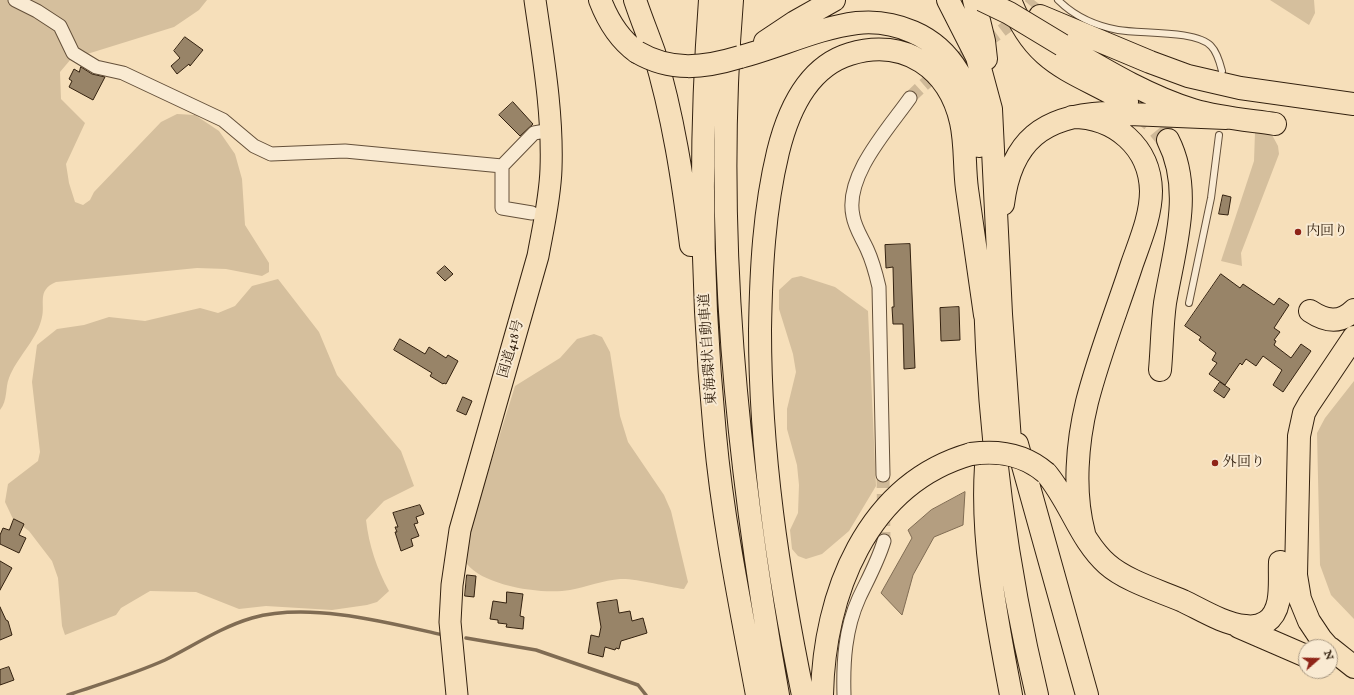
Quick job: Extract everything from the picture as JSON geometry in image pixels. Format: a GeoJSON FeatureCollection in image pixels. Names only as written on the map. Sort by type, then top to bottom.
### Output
{"type":"FeatureCollection","features":[{"type":"Feature","properties":{"kind":"highway","name":"国道418号"},"geometry":{"type":"LineString","coordinates":[[457,695],[450,622],[452,584],[460,530],[538,256],[546,214],[551,170],[551,130],[535,0]]}},
{"type":"Feature","properties":{"kind":"highway"},"geometry":{"type":"LineString","coordinates":[[600,0],[617,33],[637,52],[657,62],[680,67],[699,67],[740,57],[823,31],[858,23],[890,24],[924,37],[939,48],[961,76],[975,113],[979,155],[985,315]]}},
{"type":"Feature","properties":{"kind":"highway"},"geometry":{"type":"LineString","coordinates":[[636,0],[654,52],[668,106],[679,160],[715,436]]}},
{"type":"Feature","properties":{"kind":"highway","name":"東海環状自動車道"},"geometry":{"type":"LineString","coordinates":[[710,0],[703,139],[703,252],[708,355],[715,436],[727,527],[757,695]]}},
{"type":"Feature","properties":{"kind":"highway","name":"東海環状自動車道"},"geometry":{"type":"LineString","coordinates":[[732,0],[725,132],[726,234],[730,321],[746,495],[759,590],[778,695]]}},
{"type":"Feature","properties":{"kind":"highway"},"geometry":{"type":"LineString","coordinates":[[740,57],[795,22],[834,0]]}},
{"type":"Feature","properties":{"kind":"highway"},"geometry":{"type":"LineString","coordinates":[[948,0],[977,57],[991,109]]}},
{"type":"Feature","properties":{"kind":"highway"},"geometry":{"type":"LineString","coordinates":[[974,0],[984,41],[991,109],[996,189],[999,403],[1008,547],[1026,646],[1037,695]]}},
{"type":"Feature","properties":{"kind":"highway"},"geometry":{"type":"LineString","coordinates":[[982,0],[1009,13],[1102,69],[1193,110],[1222,126]]}},
{"type":"Feature","properties":{"kind":"highway"},"geometry":{"type":"LineString","coordinates":[[1010,0],[1027,36],[1047,57],[1061,68],[1127,102]]}},
{"type":"Feature","properties":{"kind":"highway"},"geometry":{"type":"LineString","coordinates":[[1014,0],[1040,16],[1150,62],[1188,76],[1246,89],[1354,104]]}},
{"type":"Feature","properties":{"kind":"highway"},"geometry":{"type":"LineString","coordinates":[[803,695],[781,579],[766,465],[760,368],[762,278],[768,207],[779,150],[786,124],[794,103],[806,86],[818,72],[831,62],[865,50],[881,49],[897,51],[913,57],[927,65],[944,82],[957,109],[962,125],[966,183],[985,315],[1037,643],[1048,695]]}},
{"type":"Feature","properties":{"kind":"highway"},"geometry":{"type":"LineString","coordinates":[[997,252],[1008,180],[1020,152],[1038,132],[1048,125],[1072,116],[1105,113],[1222,126],[1275,124]]}},
{"type":"Feature","properties":{"kind":"highway"},"geometry":{"type":"LineString","coordinates":[[1072,116],[1095,118],[1106,122],[1126,136],[1137,149],[1147,167],[1151,192],[1145,225],[1098,363],[1083,419],[1080,438],[1078,487],[1080,519],[1084,533]]}},
{"type":"Feature","properties":{"kind":"highway"},"geometry":{"type":"LineString","coordinates":[[1160,370],[1163,318],[1182,203],[1181,176],[1178,164],[1168,140]]}},
{"type":"Feature","properties":{"kind":"highway"},"geometry":{"type":"LineString","coordinates":[[1310,311],[1320,317],[1334,320],[1342,318],[1354,310]]}},
{"type":"Feature","properties":{"kind":"highway"},"geometry":{"type":"LineString","coordinates":[[1320,639],[1309,621],[1298,588],[1296,560],[1299,436],[1304,413],[1354,337]]}},
{"type":"Feature","properties":{"kind":"highway"},"geometry":{"type":"LineString","coordinates":[[999,403],[1087,695]]}},
{"type":"Feature","properties":{"kind":"highway"},"geometry":{"type":"LineString","coordinates":[[999,403],[986,469],[988,537],[994,605],[1011,695]]}},
{"type":"Feature","properties":{"kind":"highway"},"geometry":{"type":"LineString","coordinates":[[822,695],[824,657],[833,612],[840,588],[857,548],[888,504],[912,483],[935,468],[971,454],[992,452],[1017,456],[1028,460],[1046,473],[1063,495],[1084,533],[1100,557],[1116,570],[1298,652]]}},
{"type":"Feature","properties":{"kind":"highway"},"geometry":{"type":"LineString","coordinates":[[1280,562],[1279,614],[1283,631],[1298,648]]}},
{"type":"Feature","properties":{"kind":"highway"},"geometry":{"type":"LineString","coordinates":[[1234,624],[1251,627],[1266,622],[1274,614],[1279,596]]}},
{"type":"Feature","properties":{"kind":"highway"},"geometry":{"type":"LineString","coordinates":[[1338,655],[1354,667]]}},
{"type":"Feature","properties":{"kind":"highway"},"geometry":{"type":"LineString","coordinates":[[1338,674],[1354,685]]}},
{"type":"Feature","properties":{"kind":"street"},"geometry":{"type":"LineString","coordinates":[[15,0],[37,10],[60,26],[73,53],[84,60],[96,67],[123,73],[223,120],[254,146],[271,154],[345,151],[502,166]]}},
{"type":"Feature","properties":{"kind":"street"},"geometry":{"type":"LineString","coordinates":[[883,475],[879,287],[874,267],[853,215],[852,201],[858,178],[871,153],[910,98]]}},
{"type":"Feature","properties":{"kind":"street"},"geometry":{"type":"LineString","coordinates":[[532,213],[502,208],[502,166],[534,133],[551,130]]}},
{"type":"Feature","properties":{"kind":"street"},"geometry":{"type":"LineString","coordinates":[[844,695],[843,666],[847,634],[858,599],[880,554],[884,541]]}},
{"type":"Feature","properties":{"kind":"lane"},"geometry":{"type":"LineString","coordinates":[[1058,0],[1085,20],[1117,30],[1188,36],[1202,39],[1212,46],[1222,71]]}},
{"type":"Feature","properties":{"kind":"lane"},"geometry":{"type":"LineString","coordinates":[[1189,303],[1211,198],[1222,126]]}},
{"type":"Feature","properties":{"kind":"shaded area"},"geometry":{"type":"Polygon","coordinates":[[[0,0],[207,0],[199,10],[174,27],[71,59],[60,72],[61,99],[85,123],[66,164],[69,183],[75,202],[83,205],[90,200],[94,192],[161,122],[177,114],[195,115],[219,131],[235,154],[242,179],[245,225],[269,263],[269,272],[262,276],[226,269],[197,268],[56,282],[46,290],[44,294],[43,315],[41,321],[31,342],[12,371],[3,406],[0,410],[0,0]]]}},
{"type":"Feature","properties":{"kind":"shaded area"},"geometry":{"type":"Polygon","coordinates":[[[1270,0],[1314,0],[1315,13],[1309,25],[1270,0]]]}},
{"type":"Feature","properties":{"kind":"shaded area"},"geometry":{"type":"Polygon","coordinates":[[[1255,132],[1271,133],[1278,146],[1279,154],[1241,253],[1242,266],[1221,261],[1254,161],[1255,132]]]}},
{"type":"Feature","properties":{"kind":"shaded area"},"geometry":{"type":"Polygon","coordinates":[[[801,276],[835,287],[868,311],[876,486],[849,531],[822,554],[806,559],[798,556],[792,549],[790,530],[798,513],[799,485],[797,465],[787,429],[787,409],[796,372],[793,354],[779,309],[779,290],[792,278],[801,276]]]}},
{"type":"Feature","properties":{"kind":"shaded area"},"geometry":{"type":"Polygon","coordinates":[[[278,279],[319,332],[337,375],[401,451],[414,486],[384,501],[366,520],[374,557],[389,591],[377,602],[367,605],[332,610],[266,606],[239,609],[196,592],[150,591],[121,608],[116,615],[65,635],[62,626],[58,578],[52,561],[29,531],[13,519],[5,502],[8,484],[38,461],[40,452],[32,382],[37,345],[57,329],[84,325],[109,317],[145,321],[200,308],[218,313],[235,306],[252,286],[278,279]]]}},
{"type":"Feature","properties":{"kind":"shaded area"},"geometry":{"type":"Polygon","coordinates":[[[594,334],[602,337],[610,352],[620,416],[628,442],[664,495],[671,511],[688,582],[684,589],[620,579],[570,590],[530,590],[486,578],[475,572],[467,564],[468,537],[515,386],[560,358],[577,339],[594,334]]]}},
{"type":"Feature","properties":{"kind":"shaded area"},"geometry":{"type":"Polygon","coordinates":[[[1354,381],[1354,619],[1331,595],[1320,565],[1317,433],[1325,418],[1354,381]]]}},
{"type":"Feature","properties":{"kind":"shaded area"},"geometry":{"type":"Polygon","coordinates":[[[965,492],[963,525],[934,537],[913,575],[902,615],[881,593],[912,538],[908,530],[931,510],[965,492]]]}},
{"type":"Feature","properties":{"kind":"building"},"geometry":{"type":"Polygon","coordinates":[[[185,37],[203,50],[190,66],[189,64],[177,74],[171,66],[180,58],[174,51],[185,37]]]}},
{"type":"Feature","properties":{"kind":"building"},"geometry":{"type":"Polygon","coordinates":[[[81,67],[92,74],[105,77],[93,100],[69,87],[72,81],[69,79],[74,69],[79,72],[81,67]]]}},
{"type":"Feature","properties":{"kind":"building"},"geometry":{"type":"Polygon","coordinates":[[[513,102],[533,124],[520,136],[499,115],[513,102]]]}},
{"type":"Feature","properties":{"kind":"building"},"geometry":{"type":"Polygon","coordinates":[[[1223,195],[1231,197],[1228,215],[1219,214],[1223,195]]]}},
{"type":"Feature","properties":{"kind":"building"},"geometry":{"type":"Polygon","coordinates":[[[910,244],[915,368],[904,369],[903,324],[893,324],[893,267],[886,268],[885,245],[910,244]]]}},
{"type":"Feature","properties":{"kind":"building"},"geometry":{"type":"Polygon","coordinates":[[[445,266],[453,274],[445,281],[437,273],[445,266]]]}},
{"type":"Feature","properties":{"kind":"building"},"geometry":{"type":"Polygon","coordinates":[[[1221,274],[1240,288],[1243,284],[1274,305],[1279,298],[1289,305],[1274,328],[1280,332],[1274,340],[1276,341],[1274,345],[1291,358],[1301,344],[1311,351],[1283,392],[1273,385],[1282,370],[1263,356],[1256,366],[1246,359],[1242,365],[1240,363],[1225,385],[1209,374],[1217,363],[1212,360],[1216,353],[1199,340],[1201,337],[1185,326],[1221,274]]]}},
{"type":"Feature","properties":{"kind":"building"},"geometry":{"type":"Polygon","coordinates":[[[959,307],[960,340],[941,341],[940,308],[959,307]]]}},
{"type":"Feature","properties":{"kind":"building"},"geometry":{"type":"Polygon","coordinates":[[[400,339],[425,354],[429,347],[446,358],[448,355],[458,361],[446,384],[443,384],[430,376],[432,373],[394,350],[400,339]]]}},
{"type":"Feature","properties":{"kind":"building"},"geometry":{"type":"Polygon","coordinates":[[[1220,382],[1230,389],[1224,398],[1214,391],[1220,382]]]}},
{"type":"Feature","properties":{"kind":"building"},"geometry":{"type":"Polygon","coordinates":[[[463,397],[472,401],[466,415],[457,411],[463,397]]]}},
{"type":"Feature","properties":{"kind":"building"},"geometry":{"type":"Polygon","coordinates":[[[420,505],[424,514],[416,517],[418,523],[414,524],[419,536],[411,539],[413,546],[401,551],[395,532],[397,532],[395,527],[398,527],[393,513],[420,505]]]}},
{"type":"Feature","properties":{"kind":"building"},"geometry":{"type":"Polygon","coordinates":[[[14,519],[24,524],[19,535],[26,538],[19,553],[0,544],[0,535],[3,528],[9,530],[14,519]]]}},
{"type":"Feature","properties":{"kind":"building"},"geometry":{"type":"Polygon","coordinates":[[[0,561],[12,568],[0,590],[0,561]]]}},
{"type":"Feature","properties":{"kind":"building"},"geometry":{"type":"Polygon","coordinates":[[[467,575],[476,576],[474,597],[465,596],[467,575]]]}},
{"type":"Feature","properties":{"kind":"building"},"geometry":{"type":"Polygon","coordinates":[[[507,592],[523,594],[520,616],[524,617],[523,629],[506,627],[507,624],[498,623],[498,620],[490,619],[493,601],[506,603],[507,592]]]}},
{"type":"Feature","properties":{"kind":"building"},"geometry":{"type":"Polygon","coordinates":[[[617,600],[619,613],[630,611],[632,621],[643,618],[647,633],[621,641],[619,649],[616,648],[615,650],[605,647],[603,657],[588,653],[591,635],[599,637],[601,627],[597,603],[617,600]]]}},
{"type":"Feature","properties":{"kind":"building"},"geometry":{"type":"Polygon","coordinates":[[[0,607],[6,620],[8,621],[12,635],[0,640],[0,607]]]}},
{"type":"Feature","properties":{"kind":"building"},"geometry":{"type":"Polygon","coordinates":[[[9,667],[14,680],[0,685],[0,670],[9,667]]]}},
{"type":"Feature","properties":{"kind":"waterway"},"geometry":{"type":"LineString","coordinates":[[68,695],[165,660],[229,626],[252,618],[274,614],[298,612],[348,616],[443,635]]}},
{"type":"Feature","properties":{"kind":"waterway"},"geometry":{"type":"LineString","coordinates":[[466,638],[536,650],[638,685],[646,695]]}},
{"type":"Feature","properties":{"kind":"tunnel"},"geometry":{"type":"LineString","coordinates":[[910,98],[924,84],[940,72],[1006,28],[1021,15],[1034,0]]}},
{"type":"Feature","properties":{"kind":"tunnel"},"geometry":{"type":"LineString","coordinates":[[1134,107],[1153,122],[1168,140]]}},
{"type":"Feature","properties":{"kind":"tunnel"},"geometry":{"type":"LineString","coordinates":[[883,475],[884,541]]}},
{"type":"Feature","properties":{"kind":"place","name":"内回り"},"geometry":{"type":"Point","coordinates":[1298,232]}},
{"type":"Feature","properties":{"kind":"place","name":"外回り"},"geometry":{"type":"Point","coordinates":[1215,463]}}]}
